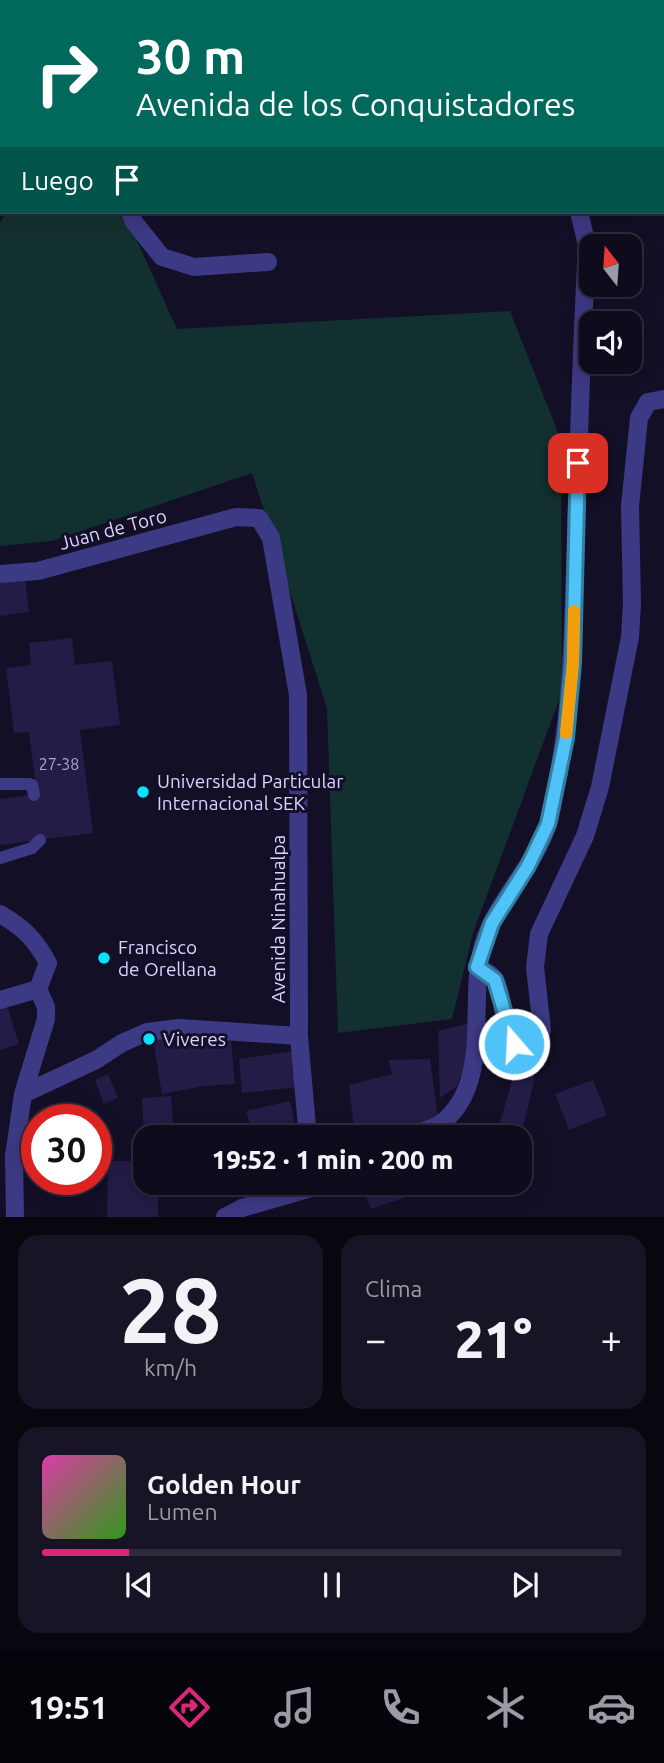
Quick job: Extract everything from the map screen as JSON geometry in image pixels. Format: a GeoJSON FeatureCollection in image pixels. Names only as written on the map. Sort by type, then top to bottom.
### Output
{"type":"FeatureCollection","features":[{"type":"Feature","properties":{"kind":"street"},"geometry":{"type":"LineString","coordinates":[[131,214],[134,222],[162,257],[194,267],[268,262]]}},
{"type":"Feature","properties":{"kind":"street"},"geometry":{"type":"LineString","coordinates":[[438,1125],[455,1111],[472,1072],[477,967],[492,923],[528,866],[548,824],[566,738],[573,663],[587,245],[579,214]]}},
{"type":"Feature","properties":{"kind":"street"},"geometry":{"type":"LineString","coordinates":[[477,967],[495,980],[514,1044],[521,1050],[529,1051],[535,1048],[542,1030],[535,967],[540,934],[585,836],[600,787],[630,636],[630,506],[639,418],[642,408],[648,402],[664,399]]}},
{"type":"Feature","properties":{"kind":"street","name":"Juan de Toro"},"geometry":{"type":"LineString","coordinates":[[0,574],[38,571],[236,517]]}},
{"type":"Feature","properties":{"kind":"street","name":"Avenida Ninahualpa"},"geometry":{"type":"LineString","coordinates":[[236,517],[259,518],[271,538],[298,695],[299,1036],[307,1125]]}},
{"type":"Feature","properties":{"kind":"street"},"geometry":{"type":"LineString","coordinates":[[0,914],[18,925],[37,943],[48,963],[38,989],[46,1007],[46,1019],[23,1094],[14,1156],[15,1217]]}},
{"type":"Feature","properties":{"kind":"street"},"geometry":{"type":"LineString","coordinates":[[0,1000],[38,989]]}},
{"type":"Feature","properties":{"kind":"street"},"geometry":{"type":"LineString","coordinates":[[23,1094],[96,1060],[122,1043],[147,1032],[179,1028],[299,1036]]}},
{"type":"Feature","properties":{"kind":"street"},"geometry":{"type":"LineString","coordinates":[[225,1217],[242,1208],[282,1195]]}},
{"type":"Feature","properties":{"kind":"lane"},"geometry":{"type":"LineString","coordinates":[[0,784],[29,784],[32,785],[34,795]]}},
{"type":"Feature","properties":{"kind":"lane"},"geometry":{"type":"LineString","coordinates":[[0,858],[32,849],[40,840]]}},
{"type":"Feature","properties":{"kind":"green space"},"geometry":{"type":"Polygon","coordinates":[[[5,214],[125,214],[177,329],[510,311],[561,440],[562,692],[473,933],[452,1019],[338,1033],[327,708],[252,473],[52,541],[0,546],[0,223],[5,214]]]}},
{"type":"Feature","properties":{"kind":"building"},"geometry":{"type":"Polygon","coordinates":[[[25,577],[29,612],[0,616],[0,580],[25,577]]]}},
{"type":"Feature","properties":{"kind":"building"},"geometry":{"type":"Polygon","coordinates":[[[72,638],[75,665],[112,661],[120,725],[80,730],[93,833],[0,845],[0,799],[37,794],[29,732],[14,733],[6,668],[31,665],[29,643],[72,638]]]}},
{"type":"Feature","properties":{"kind":"building"},"geometry":{"type":"Polygon","coordinates":[[[7,1006],[19,1044],[0,1050],[0,1008],[7,1006]]]}},
{"type":"Feature","properties":{"kind":"building"},"geometry":{"type":"Polygon","coordinates":[[[474,1022],[474,1045],[457,1086],[440,1098],[438,1031],[474,1022]]]}},
{"type":"Feature","properties":{"kind":"building"},"geometry":{"type":"Polygon","coordinates":[[[153,1039],[231,1040],[235,1084],[203,1086],[162,1094],[153,1039]]]}},
{"type":"Feature","properties":{"kind":"building"},"geometry":{"type":"Polygon","coordinates":[[[294,1051],[298,1087],[242,1093],[239,1059],[294,1051]]]}},
{"type":"Feature","properties":{"kind":"building"},"geometry":{"type":"Polygon","coordinates":[[[430,1059],[438,1118],[418,1125],[354,1125],[349,1085],[392,1074],[388,1060],[430,1059]]]}},
{"type":"Feature","properties":{"kind":"building"},"geometry":{"type":"Polygon","coordinates":[[[515,1071],[535,1076],[524,1125],[497,1125],[515,1071]]]}},
{"type":"Feature","properties":{"kind":"building"},"geometry":{"type":"Polygon","coordinates":[[[108,1074],[118,1098],[104,1104],[95,1080],[108,1074]]]}},
{"type":"Feature","properties":{"kind":"building"},"geometry":{"type":"Polygon","coordinates":[[[593,1080],[607,1115],[569,1130],[555,1094],[593,1080]]]}},
{"type":"Feature","properties":{"kind":"building"},"geometry":{"type":"Polygon","coordinates":[[[171,1096],[173,1125],[143,1125],[142,1098],[171,1096]]]}},
{"type":"Feature","properties":{"kind":"building"},"geometry":{"type":"Polygon","coordinates":[[[290,1101],[295,1125],[250,1125],[246,1111],[290,1101]]]}},
{"type":"Feature","properties":{"kind":"building"},"geometry":{"type":"Polygon","coordinates":[[[112,1161],[133,1161],[133,1195],[158,1195],[158,1217],[107,1217],[107,1195],[112,1195],[112,1161]]]}},
{"type":"Feature","properties":{"kind":"building"},"geometry":{"type":"Polygon","coordinates":[[[366,1195],[412,1195],[371,1209],[366,1195]]]}},
{"type":"Feature","properties":{"kind":"slow traffic"},"geometry":{"type":"LineString","coordinates":[[566,733],[573,663],[574,611]]}},
{"type":"Feature","properties":{"kind":"place","name":"Universidad Particular Internacional SEK"},"geometry":{"type":"Point","coordinates":[143,792]}},
{"type":"Feature","properties":{"kind":"place","name":"Francisco de Orellana"},"geometry":{"type":"Point","coordinates":[104,958]}},
{"type":"Feature","properties":{"kind":"place","name":"Viveres"},"geometry":{"type":"Point","coordinates":[149,1039]}},
{"type":"Feature","properties":{"kind":"route"},"geometry":{"type":"LineString","coordinates":[[514,1044],[495,980],[489,973],[477,967],[492,923],[528,866],[548,824],[566,738],[573,663],[578,463]]}}]}
